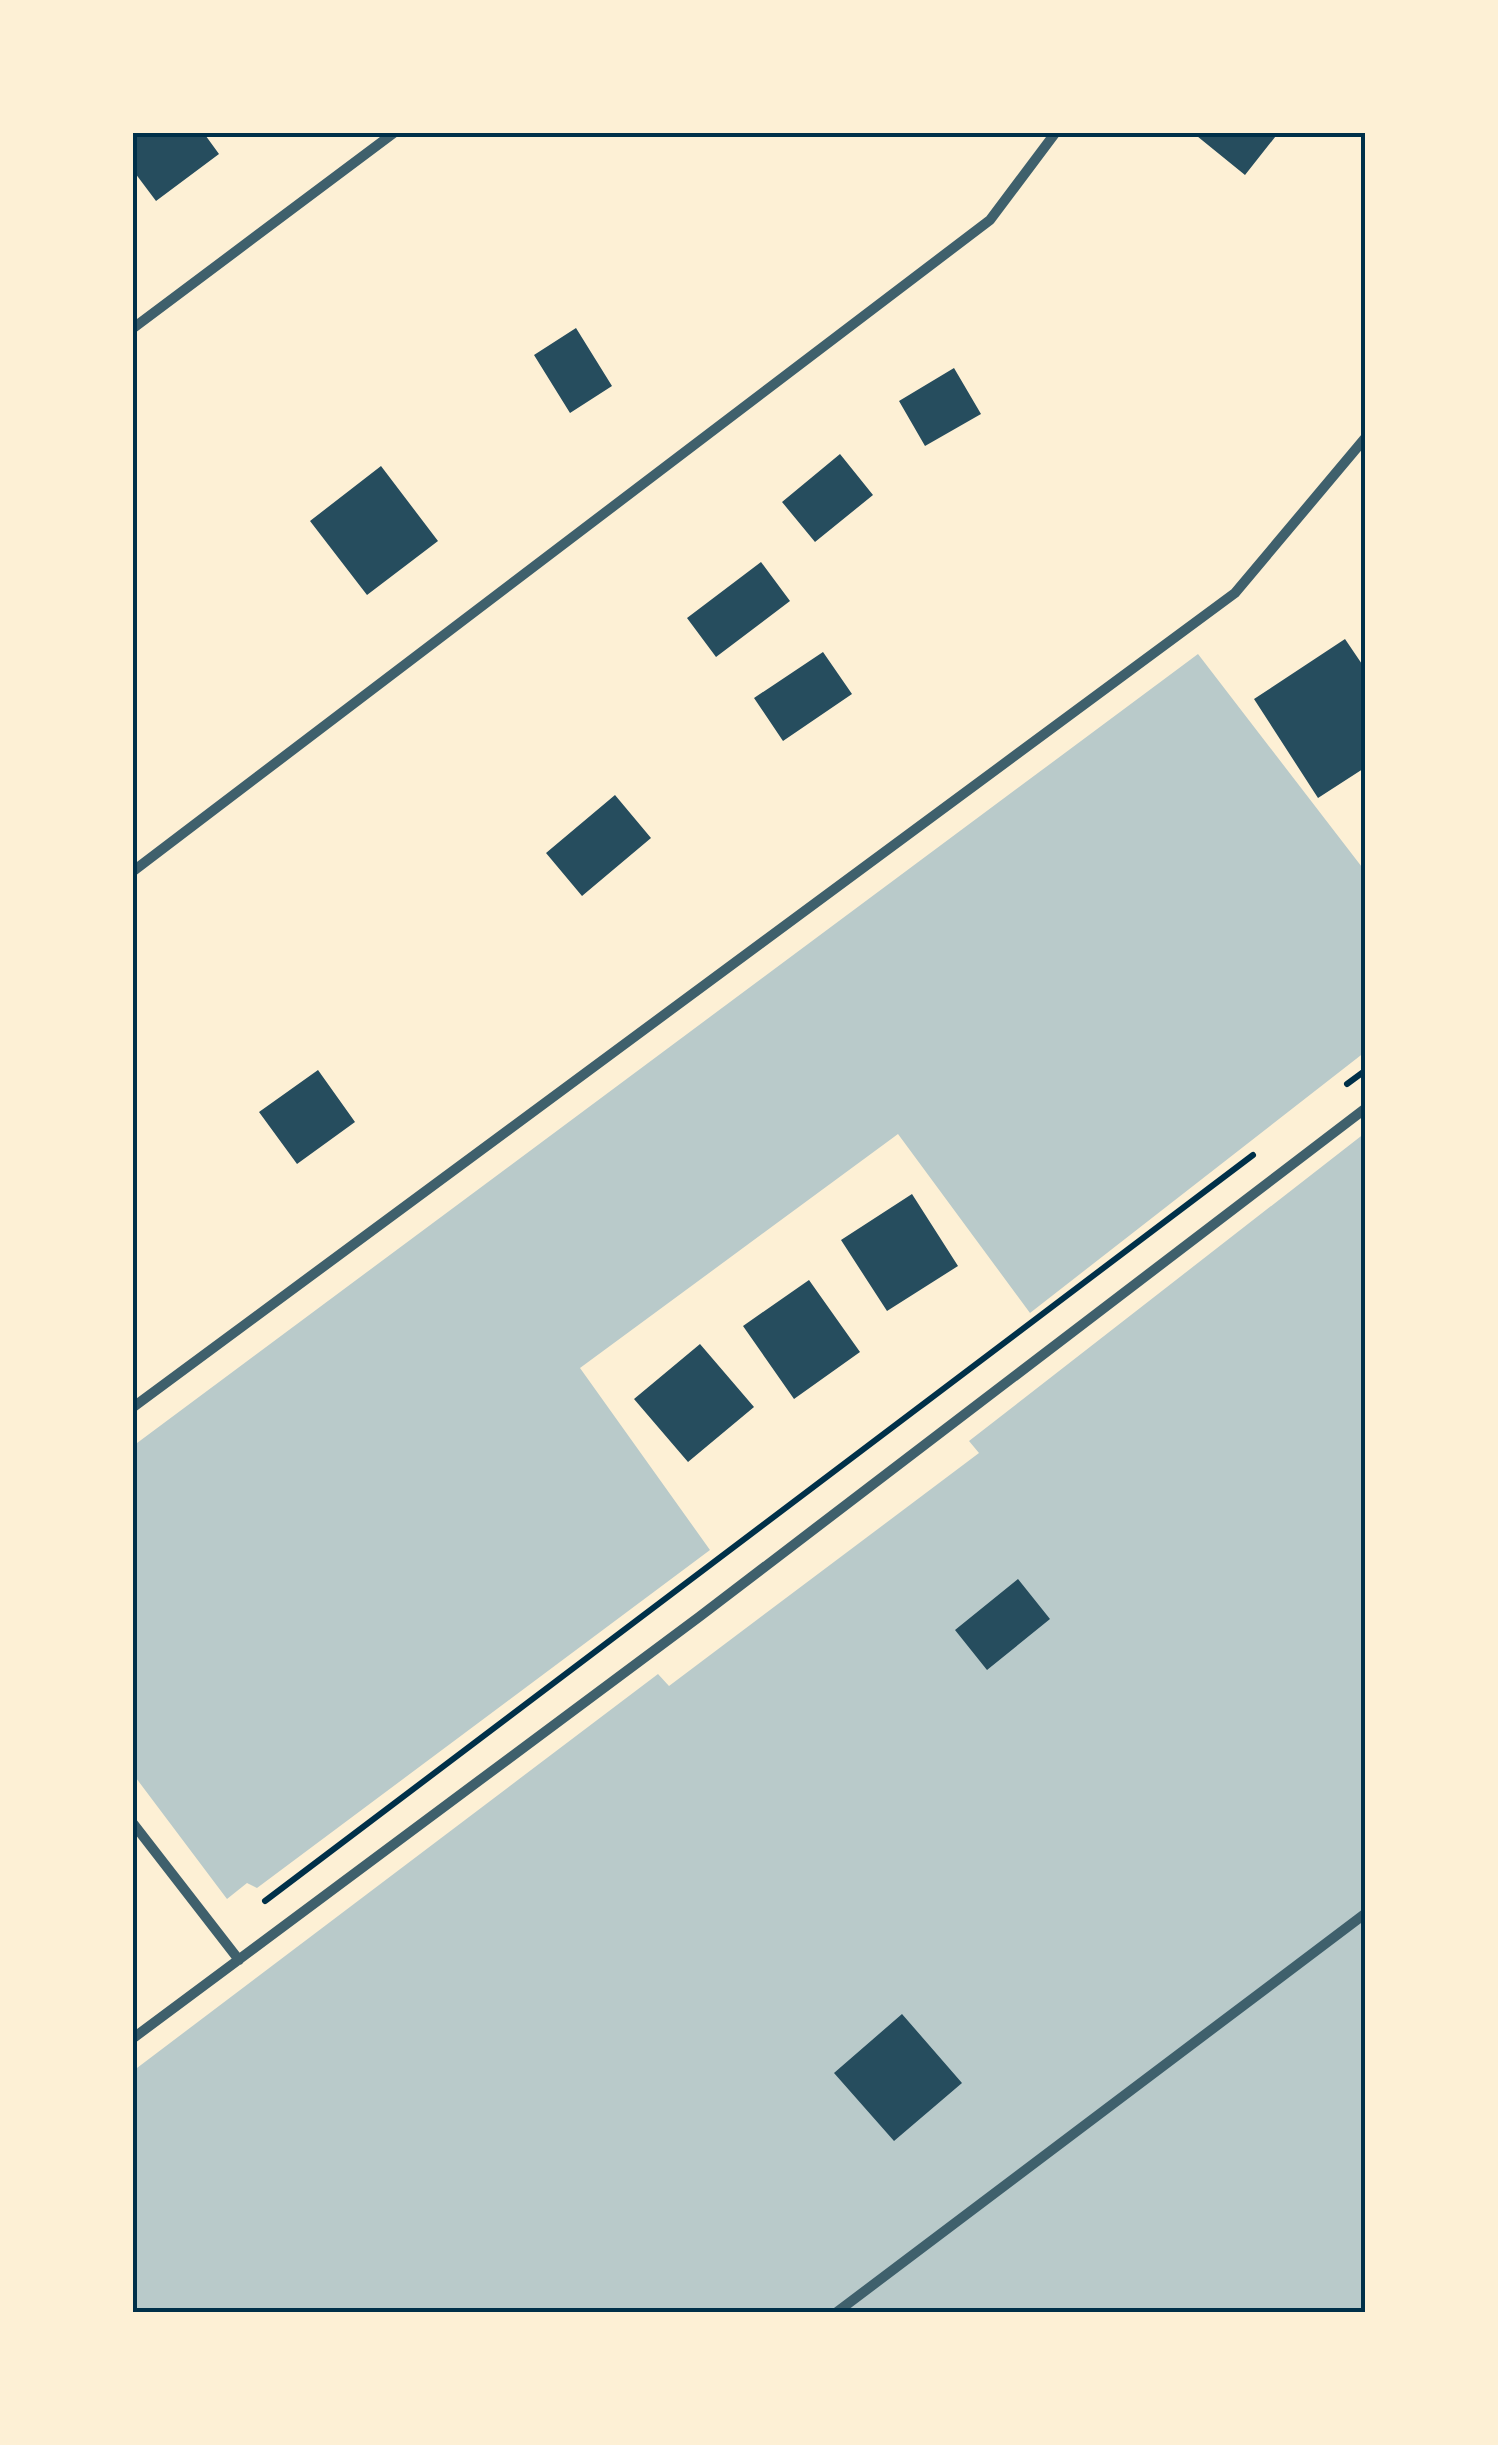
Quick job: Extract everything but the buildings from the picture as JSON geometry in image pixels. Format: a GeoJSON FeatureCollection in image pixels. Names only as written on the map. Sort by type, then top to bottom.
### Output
{"type":"FeatureCollection","features":[{"type":"Feature","properties":{"kind":"street"},"geometry":{"type":"LineString","coordinates":[[132,329],[395,132]]}},
{"type":"Feature","properties":{"kind":"street"},"geometry":{"type":"LineString","coordinates":[[132,872],[990,220],[1056,132]]}},
{"type":"Feature","properties":{"kind":"street"},"geometry":{"type":"LineString","coordinates":[[132,1408],[1235,594],[1366,437]]}},
{"type":"Feature","properties":{"kind":"street"},"geometry":{"type":"LineString","coordinates":[[132,2039],[699,1618],[1366,1108]]}},
{"type":"Feature","properties":{"kind":"street"},"geometry":{"type":"LineString","coordinates":[[132,1822],[239,1960]]}},
{"type":"Feature","properties":{"kind":"street"},"geometry":{"type":"LineString","coordinates":[[837,2312],[1366,1912]]}},
{"type":"Feature","properties":{"kind":"path"},"geometry":{"type":"LineString","coordinates":[[1334,1094],[1366,1070]]}},
{"type":"Feature","properties":{"kind":"path"},"geometry":{"type":"LineString","coordinates":[[220,1935],[1254,1154]]}},
{"type":"Feature","properties":{"kind":"shaded area"},"geometry":{"type":"Polygon","coordinates":[[[1198,654],[1365,871],[1365,1052],[1030,1313],[898,1134],[580,1368],[710,1550],[257,1888],[247,1883],[227,1899],[133,1774],[133,1446],[1198,654]]]}},
{"type":"Feature","properties":{"kind":"shaded area"},"geometry":{"type":"Polygon","coordinates":[[[1365,1133],[1365,2312],[133,2312],[133,2071],[658,1674],[669,1686],[979,1453],[969,1441],[1365,1133]]]}}]}
